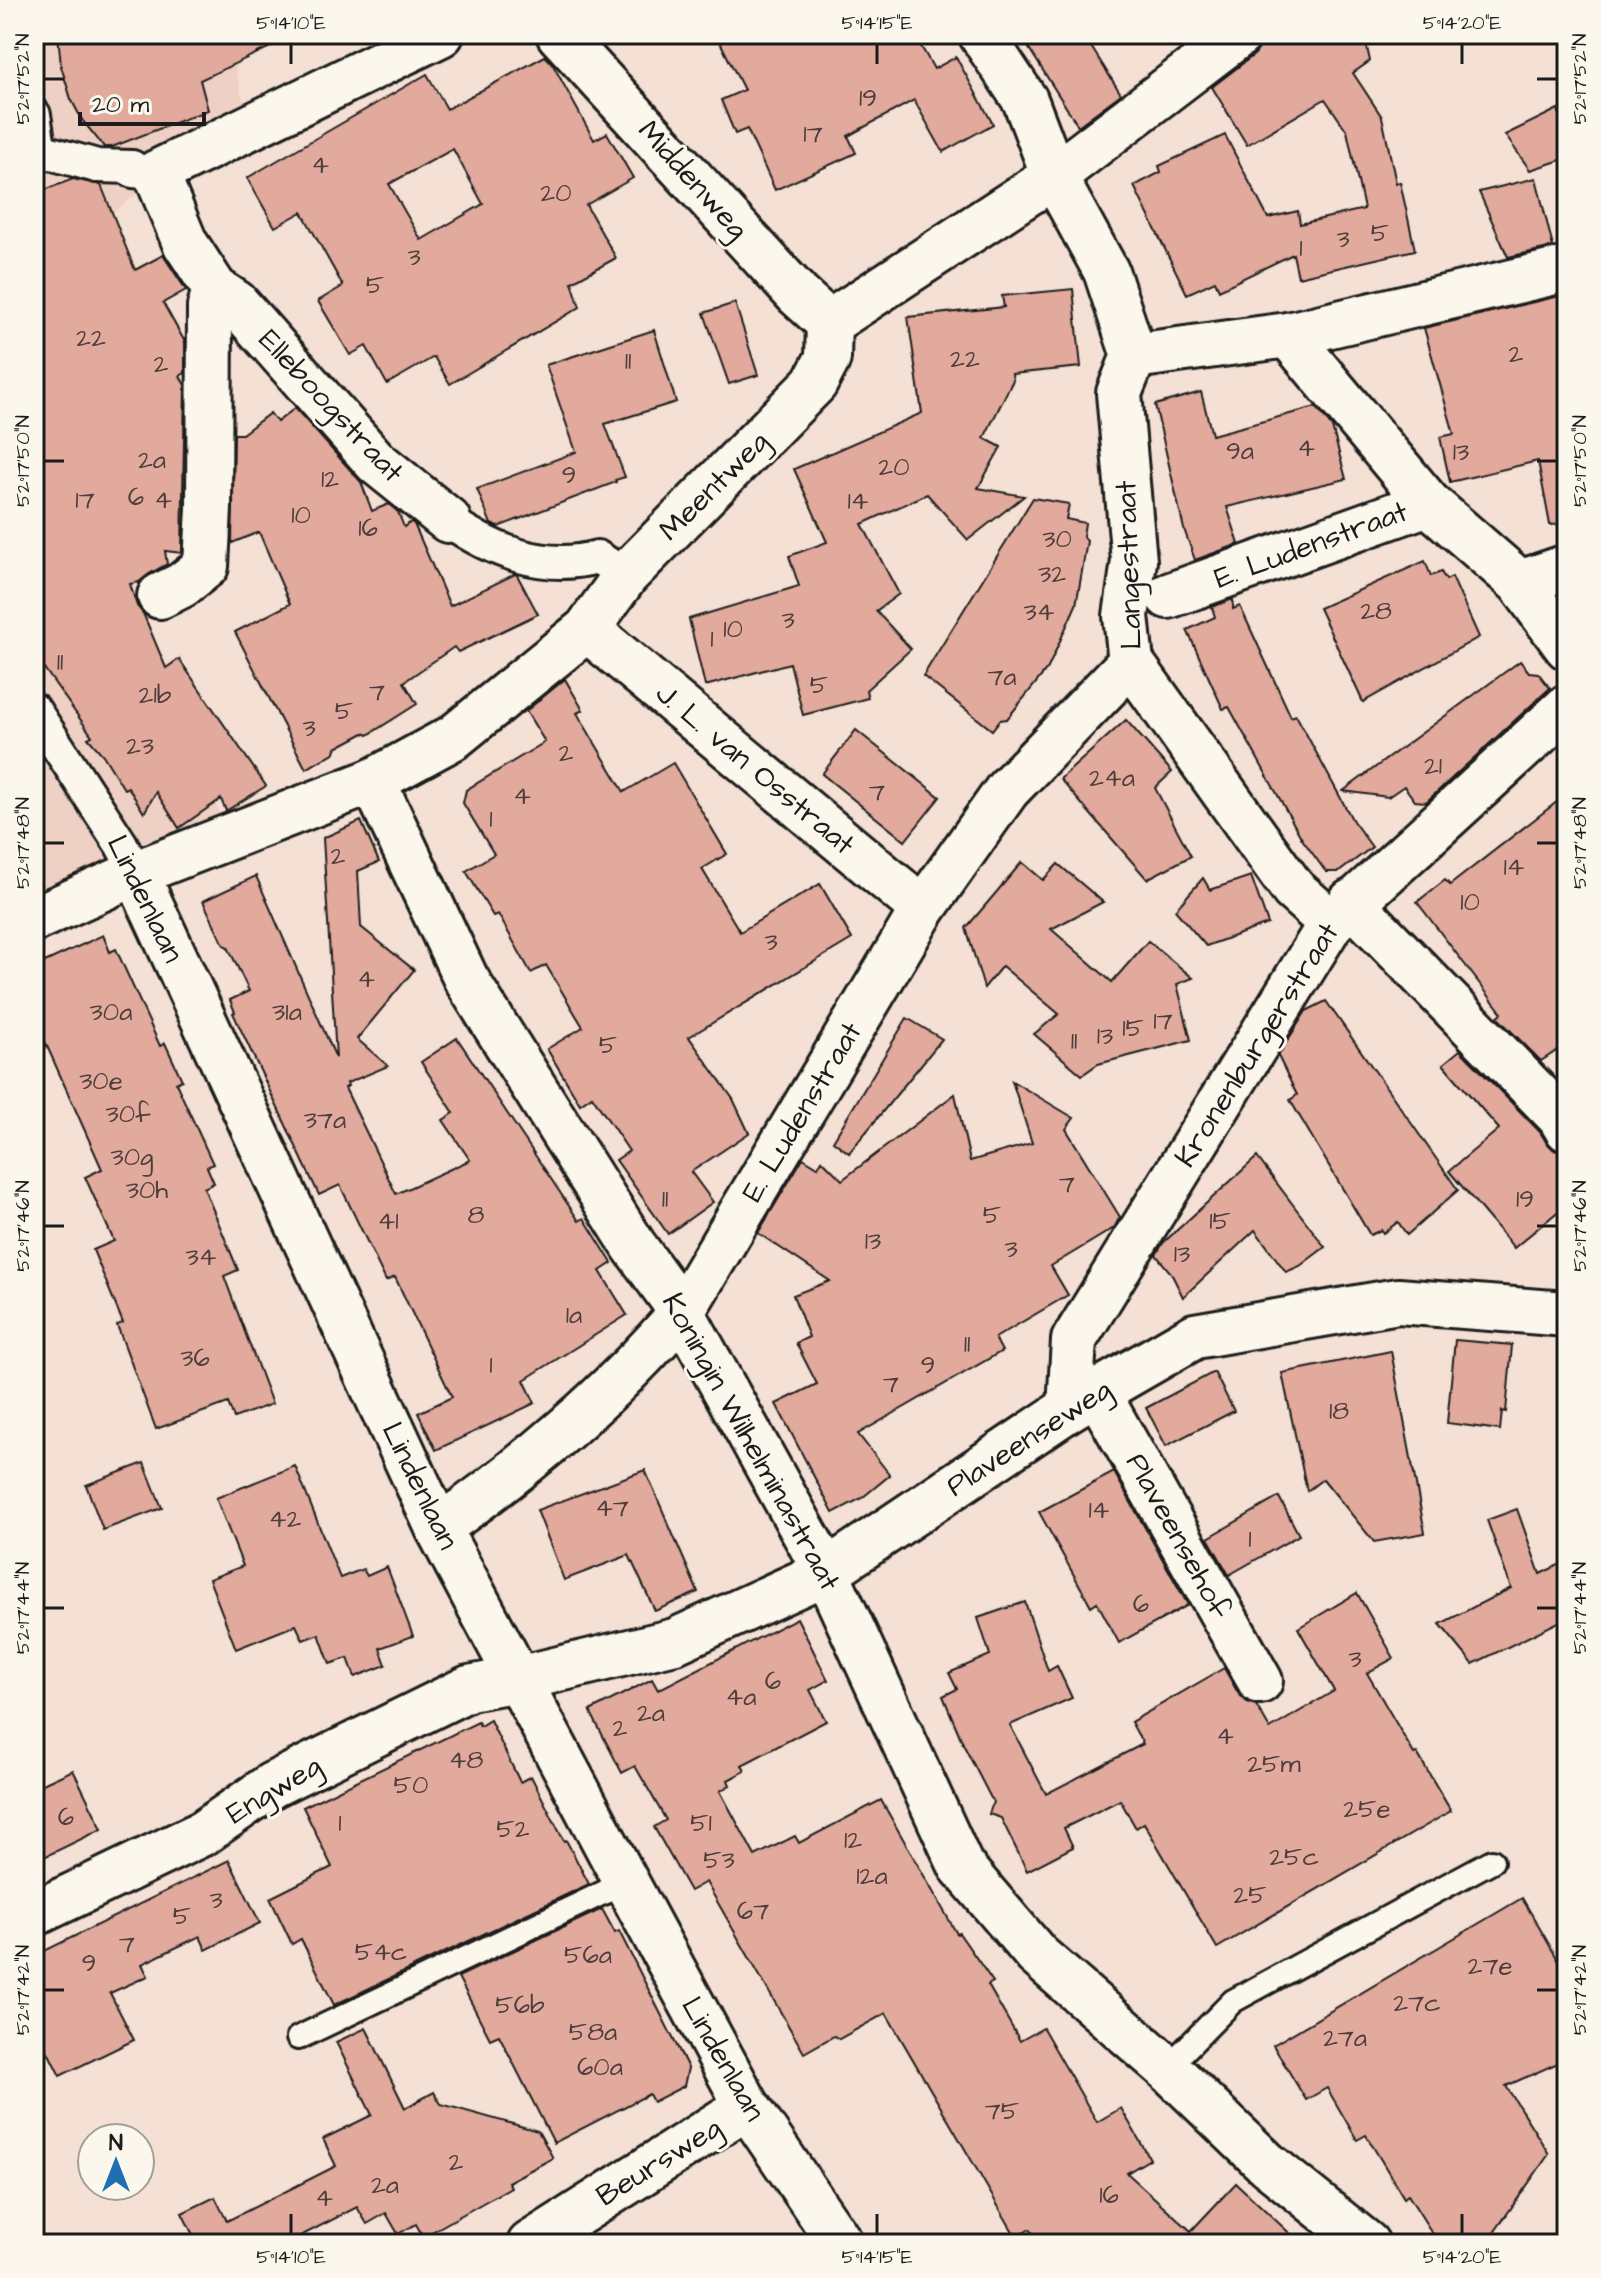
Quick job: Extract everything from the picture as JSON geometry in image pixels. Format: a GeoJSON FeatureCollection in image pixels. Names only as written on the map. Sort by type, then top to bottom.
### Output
{"type":"FeatureCollection","features":[{"type":"Feature","properties":{"kind":"street"},"geometry":{"type":"LineString","coordinates":[[34,115],[38,140],[35,150],[97,166],[132,167],[133,171],[156,173],[441,34]]}},
{"type":"Feature","properties":{"kind":"street","name":"Middenweg"},"geometry":{"type":"LineString","coordinates":[[559,34],[798,295],[829,323]]}},
{"type":"Feature","properties":{"kind":"street"},"geometry":{"type":"LineString","coordinates":[[981,34],[1025,100],[1054,176],[1106,271],[1134,356],[1288,335],[1567,269]]}},
{"type":"Feature","properties":{"kind":"street"},"geometry":{"type":"LineString","coordinates":[[829,323],[1054,176],[1240,34]]}},
{"type":"Feature","properties":{"kind":"street","name":"Elleboogstraat"},"geometry":{"type":"LineString","coordinates":[[156,173],[185,243],[215,289],[236,303],[376,462],[448,520],[483,541],[540,562],[566,563],[597,557],[626,575]]}},
{"type":"Feature","properties":{"kind":"street","name":"Elleboogstraat"},"geometry":{"type":"LineString","coordinates":[[160,596],[182,585],[206,566],[210,307],[215,289]]}},
{"type":"Feature","properties":{"kind":"street","name":"Meentweg"},"geometry":{"type":"LineString","coordinates":[[34,919],[136,873],[373,781],[454,737],[587,629],[626,575],[815,383],[828,358],[829,323]]}},
{"type":"Feature","properties":{"kind":"street"},"geometry":{"type":"LineString","coordinates":[[1288,335],[1428,503]]}},
{"type":"Feature","properties":{"kind":"street","name":"Langestraat"},"geometry":{"type":"LineString","coordinates":[[1134,356],[1119,393],[1134,561],[1126,616],[1131,662],[1293,889],[1341,913],[1560,1117],[1567,1129]]}},
{"type":"Feature","properties":{"kind":"street","name":"E. Ludenstraat"},"geometry":{"type":"LineString","coordinates":[[1168,596],[1428,503],[1520,583],[1567,647]]}},
{"type":"Feature","properties":{"kind":"street"},"geometry":{"type":"LineString","coordinates":[[1520,583],[1567,567]]}},
{"type":"Feature","properties":{"kind":"street","name":"J. L. van Osstraat"},"geometry":{"type":"LineString","coordinates":[[587,629],[923,909]]}},
{"type":"Feature","properties":{"kind":"street","name":"E. Ludenstraat"},"geometry":{"type":"LineString","coordinates":[[438,1528],[469,1507],[571,1424],[632,1367],[682,1312],[923,909],[1007,790],[1131,662]]}},
{"type":"Feature","properties":{"kind":"street","name":"Kronenburgerstraat"},"geometry":{"type":"LineString","coordinates":[[1083,1400],[1074,1340],[1341,913],[1567,707]]}},
{"type":"Feature","properties":{"kind":"street","name":"Lindenlaan"},"geometry":{"type":"LineString","coordinates":[[34,710],[121,844],[136,873],[438,1528],[747,2106],[841,2244]]}},
{"type":"Feature","properties":{"kind":"street","name":"Koningin Wilhelminastraat"},"geometry":{"type":"LineString","coordinates":[[373,781],[466,979],[634,1246],[682,1312],[826,1572],[961,1866],[1037,1955],[1167,2068],[1267,2164],[1367,2244]]}},
{"type":"Feature","properties":{"kind":"street","name":"Plaveenseweg"},"geometry":{"type":"LineString","coordinates":[[518,1679],[675,1641],[826,1572],[1083,1400],[1195,1336],[1398,1301],[1567,1314]]}},
{"type":"Feature","properties":{"kind":"street","name":"Plaveensehof"},"geometry":{"type":"LineString","coordinates":[[1083,1400],[1260,1681]]}},
{"type":"Feature","properties":{"kind":"street","name":"Engweg"},"geometry":{"type":"LineString","coordinates":[[34,1914],[203,1833],[272,1785],[469,1688],[518,1679]]}},
{"type":"Feature","properties":{"kind":"street","name":"Beursweg"},"geometry":{"type":"LineString","coordinates":[[530,2244],[747,2106]]}},
{"type":"Feature","properties":{"kind":"lane"},"geometry":{"type":"LineString","coordinates":[[1167,2068],[1233,2001],[1492,1861]]}},
{"type":"Feature","properties":{"kind":"lane"},"geometry":{"type":"LineString","coordinates":[[298,2038],[626,1882]]}},
{"type":"Feature","properties":{"kind":"shaded area"},"geometry":{"type":"Polygon","coordinates":[[[34,34],[228,34],[244,105],[34,278],[34,34]]]}},
{"type":"Feature","properties":{"kind":"shaded area"},"geometry":{"type":"Polygon","coordinates":[[[34,475],[222,817],[34,893],[34,475]]]}},
{"type":"Feature","properties":{"kind":"building"},"geometry":{"type":"Polygon","coordinates":[[[58,34],[298,34],[200,80],[208,110],[112,147],[104,147],[82,120],[71,99],[61,66],[58,34]]]}},
{"type":"Feature","properties":{"kind":"building"},"geometry":{"type":"Polygon","coordinates":[[[716,34],[914,34],[934,69],[956,57],[993,124],[943,152],[914,100],[848,136],[856,153],[775,190],[747,129],[735,134],[721,100],[744,90],[716,34]]]}},
{"type":"Feature","properties":{"kind":"building"},"geometry":{"type":"Polygon","coordinates":[[[1020,34],[1083,34],[1121,94],[1078,126],[1020,34]]]}},
{"type":"Feature","properties":{"kind":"building"},"geometry":{"type":"Polygon","coordinates":[[[1274,34],[1364,34],[1370,61],[1353,73],[1382,117],[1415,250],[1298,277],[1293,254],[1219,290],[1215,281],[1187,294],[1134,186],[1161,172],[1159,166],[1225,135],[1268,218],[1298,211],[1300,224],[1364,209],[1347,131],[1325,99],[1247,145],[1212,87],[1255,54],[1264,41],[1274,34]]]}},
{"type":"Feature","properties":{"kind":"building"},"geometry":{"type":"Polygon","coordinates":[[[545,56],[552,63],[594,140],[607,133],[633,178],[586,205],[616,258],[572,282],[580,307],[450,384],[434,357],[387,384],[366,346],[350,355],[318,301],[343,286],[302,212],[275,227],[247,178],[427,74],[447,109],[545,56]],[[453,149],[389,184],[421,240],[483,204],[453,149]]]}},
{"type":"Feature","properties":{"kind":"building"},"geometry":{"type":"Polygon","coordinates":[[[1558,109],[1567,137],[1567,158],[1530,170],[1505,135],[1558,109]]]}},
{"type":"Feature","properties":{"kind":"building"},"geometry":{"type":"Polygon","coordinates":[[[1536,178],[1553,247],[1508,257],[1479,192],[1536,178]]]}},
{"type":"Feature","properties":{"kind":"building"},"geometry":{"type":"Polygon","coordinates":[[[73,179],[101,185],[135,270],[163,255],[186,290],[163,303],[185,342],[185,373],[180,376],[185,385],[182,553],[165,551],[167,564],[139,582],[130,584],[166,668],[179,659],[266,786],[226,811],[221,799],[179,828],[156,792],[144,813],[128,787],[124,789],[103,755],[88,738],[92,736],[34,654],[34,194],[73,179]]]}},
{"type":"Feature","properties":{"kind":"building"},"geometry":{"type":"Polygon","coordinates":[[[1073,289],[1081,367],[1012,374],[1013,380],[984,438],[1001,447],[978,488],[1024,496],[968,540],[927,494],[862,524],[899,594],[876,611],[911,649],[866,690],[868,698],[803,715],[790,663],[705,686],[689,619],[799,586],[789,556],[827,542],[794,469],[922,413],[908,317],[1004,307],[1002,296],[1073,289]]]}},
{"type":"Feature","properties":{"kind":"building"},"geometry":{"type":"Polygon","coordinates":[[[1564,295],[1567,306],[1567,524],[1550,525],[1538,461],[1450,482],[1440,437],[1454,434],[1424,328],[1564,295]]]}},
{"type":"Feature","properties":{"kind":"building"},"geometry":{"type":"Polygon","coordinates":[[[735,303],[758,375],[729,384],[704,313],[735,303]]]}},
{"type":"Feature","properties":{"kind":"building"},"geometry":{"type":"Polygon","coordinates":[[[654,330],[676,402],[605,424],[625,477],[498,527],[491,524],[477,489],[576,452],[546,365],[654,330]]]}},
{"type":"Feature","properties":{"kind":"building"},"geometry":{"type":"Polygon","coordinates":[[[1201,392],[1212,435],[1316,407],[1332,427],[1346,479],[1227,507],[1239,544],[1195,560],[1184,529],[1155,405],[1201,392]]]}},
{"type":"Feature","properties":{"kind":"building"},"geometry":{"type":"Polygon","coordinates":[[[295,408],[361,482],[372,511],[389,504],[398,512],[404,527],[411,522],[414,524],[450,606],[515,574],[538,614],[458,652],[454,647],[404,682],[417,704],[368,735],[364,733],[336,748],[335,752],[306,769],[235,632],[290,604],[259,532],[232,543],[234,434],[242,434],[270,413],[277,422],[295,408]]]}},
{"type":"Feature","properties":{"kind":"building"},"geometry":{"type":"Polygon","coordinates":[[[1033,498],[1069,504],[1066,519],[1085,523],[1083,536],[1087,541],[1080,583],[1076,605],[1048,668],[1007,719],[1000,720],[992,730],[923,676],[1033,498]]]}},
{"type":"Feature","properties":{"kind":"building"},"geometry":{"type":"Polygon","coordinates":[[[1425,561],[1431,576],[1441,572],[1446,580],[1452,577],[1479,637],[1363,702],[1319,608],[1425,561]]]}},
{"type":"Feature","properties":{"kind":"building"},"geometry":{"type":"Polygon","coordinates":[[[1233,599],[1233,609],[1240,606],[1291,717],[1296,715],[1353,821],[1372,847],[1339,872],[1326,872],[1302,839],[1229,707],[1223,709],[1187,630],[1215,617],[1212,607],[1233,599]]]}},
{"type":"Feature","properties":{"kind":"building"},"geometry":{"type":"Polygon","coordinates":[[[1520,661],[1529,672],[1538,673],[1550,688],[1426,802],[1415,801],[1404,786],[1388,797],[1343,791],[1520,661]]]}},
{"type":"Feature","properties":{"kind":"building"},"geometry":{"type":"Polygon","coordinates":[[[565,679],[583,710],[577,713],[624,792],[673,763],[727,854],[702,869],[740,932],[820,884],[852,939],[689,1037],[733,1099],[749,1133],[691,1172],[713,1202],[668,1234],[616,1160],[629,1151],[592,1096],[580,1104],[547,1049],[583,1027],[546,965],[531,973],[498,914],[493,916],[466,871],[494,854],[463,803],[466,790],[545,742],[526,711],[565,679]]]}},
{"type":"Feature","properties":{"kind":"building"},"geometry":{"type":"Polygon","coordinates":[[[1126,720],[1172,772],[1155,788],[1191,856],[1147,879],[1060,779],[1126,720]]]}},
{"type":"Feature","properties":{"kind":"building"},"geometry":{"type":"Polygon","coordinates":[[[856,730],[940,797],[905,841],[822,774],[856,730]]]}},
{"type":"Feature","properties":{"kind":"building"},"geometry":{"type":"Polygon","coordinates":[[[1567,794],[1567,1044],[1541,1061],[1497,1017],[1502,1013],[1417,902],[1445,880],[1450,885],[1567,794]]]}},
{"type":"Feature","properties":{"kind":"building"},"geometry":{"type":"Polygon","coordinates":[[[361,821],[379,862],[358,871],[361,927],[414,970],[357,1039],[388,1066],[347,1083],[345,1088],[396,1194],[470,1160],[443,1120],[454,1113],[421,1062],[457,1038],[579,1221],[584,1218],[612,1263],[600,1271],[627,1315],[524,1380],[535,1403],[436,1450],[418,1413],[452,1397],[395,1277],[386,1281],[340,1185],[319,1195],[233,1013],[230,1000],[249,991],[203,901],[256,876],[336,1058],[323,838],[361,821]]]}},
{"type":"Feature","properties":{"kind":"building"},"geometry":{"type":"Polygon","coordinates":[[[1022,862],[1043,880],[1058,864],[1103,902],[1051,929],[1112,982],[1148,941],[1193,978],[1177,984],[1191,1040],[1098,1064],[1082,1075],[1034,1034],[1059,1014],[1002,966],[984,988],[966,928],[1022,862]]]}},
{"type":"Feature","properties":{"kind":"building"},"geometry":{"type":"Polygon","coordinates":[[[1251,876],[1268,924],[1206,946],[1175,910],[1203,878],[1210,890],[1251,876]]]}},
{"type":"Feature","properties":{"kind":"building"},"geometry":{"type":"Polygon","coordinates":[[[103,935],[110,952],[116,949],[160,1046],[165,1043],[182,1080],[176,1083],[213,1164],[207,1167],[214,1183],[204,1188],[238,1270],[224,1276],[272,1404],[234,1418],[228,1403],[156,1429],[117,1325],[123,1323],[93,1250],[114,1241],[85,1177],[102,1169],[34,1017],[34,967],[103,935]]]}},
{"type":"Feature","properties":{"kind":"building"},"geometry":{"type":"Polygon","coordinates":[[[1326,1001],[1458,1190],[1407,1235],[1398,1222],[1383,1233],[1381,1230],[1370,1235],[1290,1100],[1297,1095],[1278,1056],[1306,1011],[1326,1001]]]}},
{"type":"Feature","properties":{"kind":"building"},"geometry":{"type":"Polygon","coordinates":[[[907,1018],[942,1039],[849,1153],[833,1141],[907,1018]]]}},
{"type":"Feature","properties":{"kind":"building"},"geometry":{"type":"Polygon","coordinates":[[[1460,1050],[1554,1150],[1567,1157],[1567,1204],[1514,1248],[1449,1171],[1499,1129],[1443,1064],[1460,1050]]]}},
{"type":"Feature","properties":{"kind":"building"},"geometry":{"type":"Polygon","coordinates":[[[1012,1081],[1074,1118],[1066,1129],[1120,1217],[1114,1228],[1051,1266],[1068,1295],[995,1338],[1002,1351],[858,1434],[890,1475],[862,1498],[833,1513],[776,1404],[817,1384],[796,1343],[809,1337],[793,1295],[830,1281],[758,1233],[803,1158],[818,1167],[822,1160],[842,1180],[955,1094],[970,1161],[1032,1143],[1012,1081]]]}},
{"type":"Feature","properties":{"kind":"building"},"geometry":{"type":"Polygon","coordinates":[[[1257,1157],[1325,1247],[1300,1266],[1286,1272],[1255,1230],[1183,1297],[1171,1273],[1156,1255],[1163,1243],[1257,1157]]]}},
{"type":"Feature","properties":{"kind":"building"},"geometry":{"type":"Polygon","coordinates":[[[1455,1340],[1512,1345],[1506,1412],[1502,1411],[1500,1430],[1447,1423],[1455,1340]]]}},
{"type":"Feature","properties":{"kind":"building"},"geometry":{"type":"Polygon","coordinates":[[[1391,1351],[1425,1533],[1374,1542],[1323,1479],[1307,1491],[1282,1373],[1391,1351]]]}},
{"type":"Feature","properties":{"kind":"building"},"geometry":{"type":"Polygon","coordinates":[[[1214,1372],[1234,1411],[1166,1446],[1146,1408],[1214,1372]]]}},
{"type":"Feature","properties":{"kind":"building"},"geometry":{"type":"Polygon","coordinates":[[[144,1463],[162,1508],[103,1530],[86,1485],[144,1463]]]}},
{"type":"Feature","properties":{"kind":"building"},"geometry":{"type":"Polygon","coordinates":[[[295,1466],[340,1578],[363,1569],[367,1576],[387,1567],[413,1636],[380,1648],[386,1665],[355,1677],[348,1658],[330,1664],[319,1634],[303,1640],[296,1625],[236,1649],[209,1579],[243,1566],[216,1498],[295,1466]]]}},
{"type":"Feature","properties":{"kind":"building"},"geometry":{"type":"Polygon","coordinates":[[[645,1470],[698,1592],[655,1611],[629,1555],[564,1580],[537,1510],[645,1470]]]}},
{"type":"Feature","properties":{"kind":"building"},"geometry":{"type":"Polygon","coordinates":[[[1114,1472],[1188,1605],[1119,1643],[1097,1602],[1091,1606],[1039,1512],[1114,1472]]]}},
{"type":"Feature","properties":{"kind":"building"},"geometry":{"type":"Polygon","coordinates":[[[1279,1497],[1299,1535],[1229,1575],[1208,1538],[1279,1497]]]}},
{"type":"Feature","properties":{"kind":"building"},"geometry":{"type":"Polygon","coordinates":[[[1517,1509],[1540,1574],[1567,1561],[1567,1618],[1473,1664],[1440,1624],[1511,1588],[1487,1520],[1517,1509]]]}},
{"type":"Feature","properties":{"kind":"building"},"geometry":{"type":"Polygon","coordinates":[[[1357,1593],[1394,1658],[1367,1673],[1451,1811],[1217,1948],[1144,1823],[1136,1828],[1120,1800],[1064,1828],[1073,1847],[1027,1871],[1001,1818],[989,1814],[993,1802],[943,1696],[957,1689],[949,1673],[990,1655],[978,1618],[1025,1602],[1048,1671],[1057,1666],[1072,1698],[1010,1725],[1046,1794],[1143,1744],[1131,1722],[1224,1668],[1238,1693],[1247,1702],[1256,1705],[1270,1729],[1334,1691],[1298,1628],[1357,1593]]]}},
{"type":"Feature","properties":{"kind":"building"},"geometry":{"type":"Polygon","coordinates":[[[797,1618],[828,1680],[810,1690],[826,1721],[742,1765],[745,1771],[728,1780],[730,1785],[720,1791],[755,1856],[795,1836],[799,1843],[881,1800],[957,1934],[993,1982],[988,1985],[1020,2041],[1043,2028],[1097,2122],[1121,2108],[1150,2159],[1127,2173],[1191,2231],[1236,2183],[1301,2244],[1039,2244],[1030,2229],[1016,2237],[886,2013],[839,2039],[834,2036],[804,2053],[706,1882],[690,1891],[654,1827],[666,1820],[635,1766],[622,1773],[590,1711],[652,1679],[658,1690],[797,1618]]]}},
{"type":"Feature","properties":{"kind":"building"},"geometry":{"type":"Polygon","coordinates":[[[490,1720],[520,1782],[531,1776],[589,1884],[334,2005],[301,1939],[292,1944],[270,1898],[332,1867],[303,1807],[478,1722],[480,1726],[490,1720]]]}},
{"type":"Feature","properties":{"kind":"building"},"geometry":{"type":"Polygon","coordinates":[[[73,1770],[102,1829],[34,1862],[34,1788],[73,1770]]]}},
{"type":"Feature","properties":{"kind":"building"},"geometry":{"type":"Polygon","coordinates":[[[229,1860],[260,1923],[206,1950],[200,1936],[142,1964],[148,1976],[110,1993],[134,2040],[60,2076],[34,2024],[34,1956],[229,1860]]]}},
{"type":"Feature","properties":{"kind":"building"},"geometry":{"type":"Polygon","coordinates":[[[1522,1898],[1567,1975],[1567,2059],[1506,2086],[1549,2154],[1486,2244],[1439,2244],[1408,2195],[1404,2198],[1366,2135],[1357,2140],[1327,2088],[1306,2100],[1273,2045],[1522,1898]]]}},
{"type":"Feature","properties":{"kind":"building"},"geometry":{"type":"Polygon","coordinates":[[[602,1909],[615,1933],[619,1931],[688,2068],[684,2086],[653,2102],[649,2094],[554,2143],[499,2035],[490,2039],[458,1977],[602,1909]]]}},
{"type":"Feature","properties":{"kind":"building"},"geometry":{"type":"Polygon","coordinates":[[[366,2028],[405,2108],[434,2092],[441,2104],[538,2131],[553,2158],[508,2182],[511,2187],[423,2237],[416,2224],[398,2234],[386,2213],[367,2224],[357,2207],[285,2244],[181,2244],[194,2237],[182,2213],[215,2197],[227,2221],[336,2166],[323,2139],[372,2115],[336,2042],[366,2028]]]}}]}
